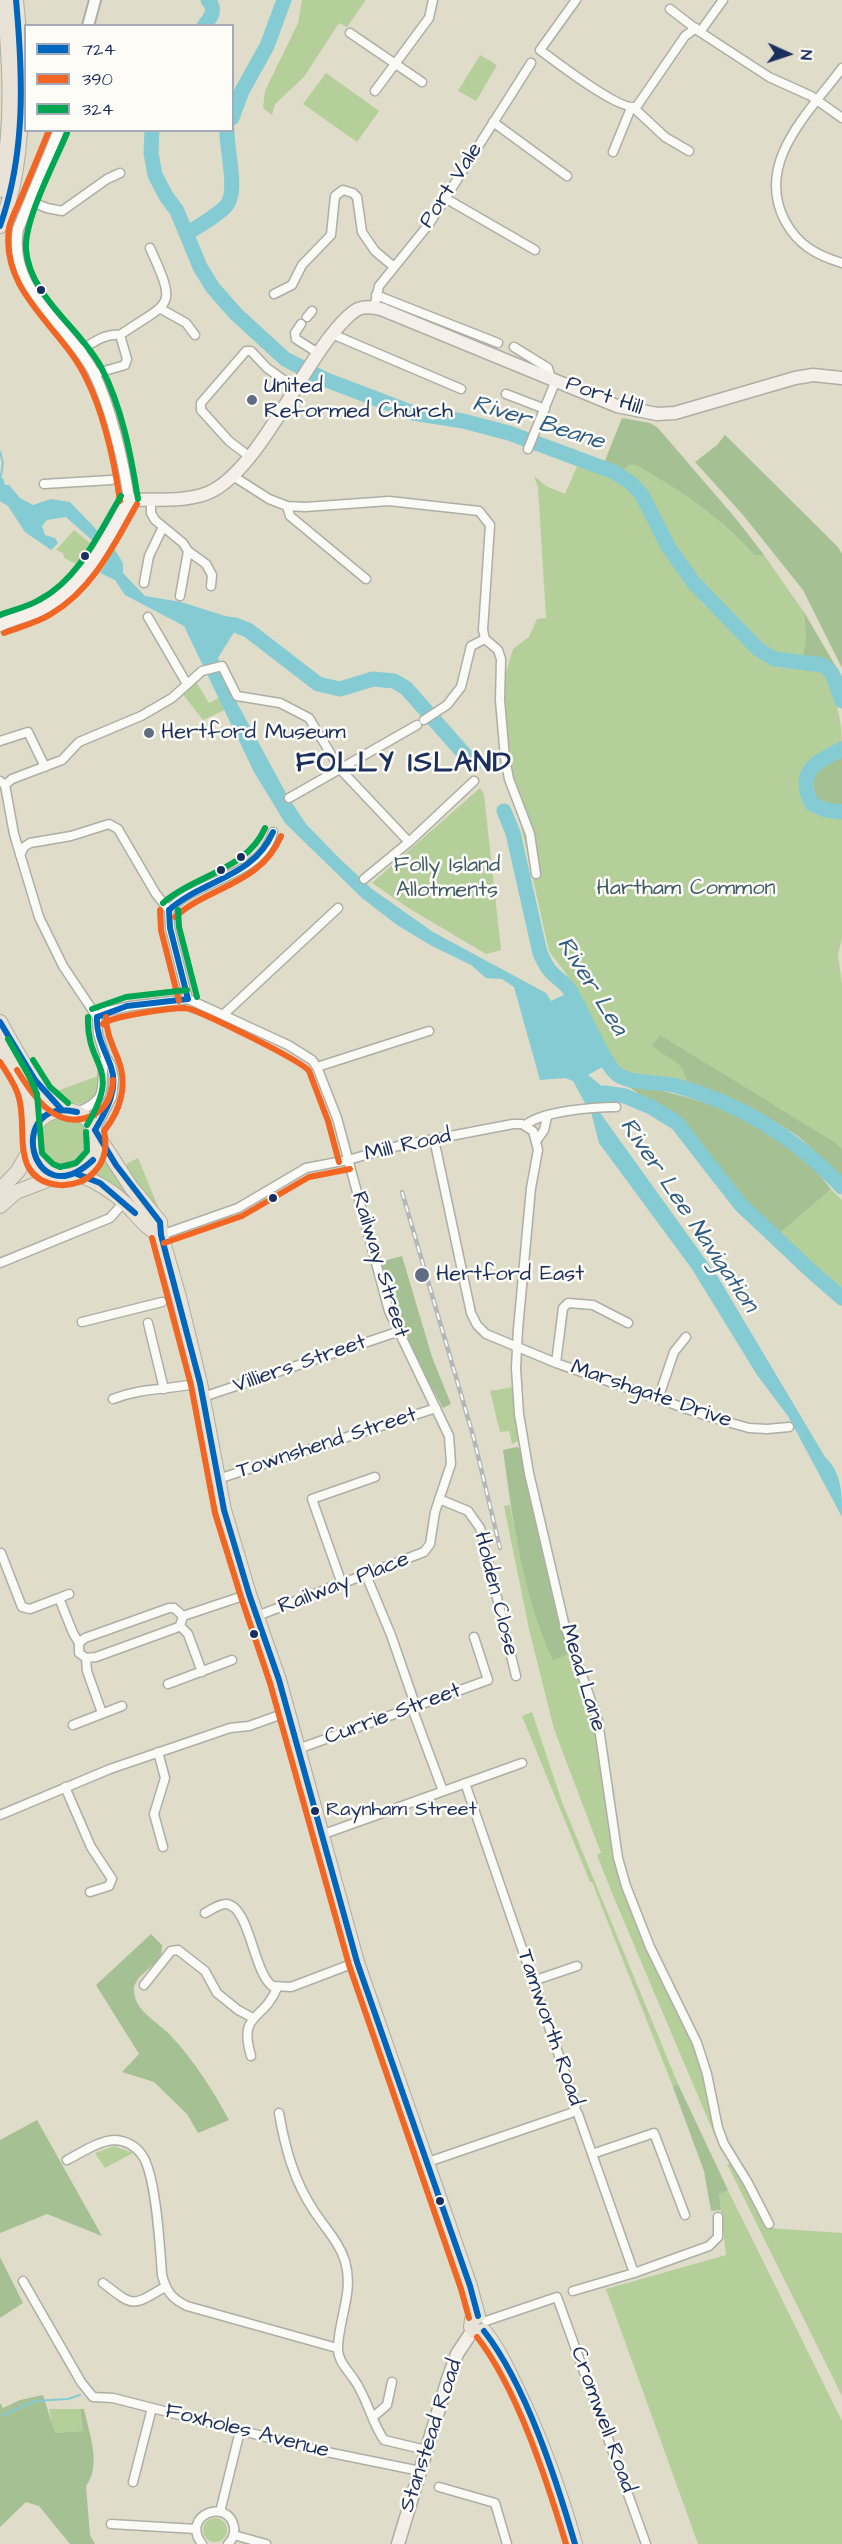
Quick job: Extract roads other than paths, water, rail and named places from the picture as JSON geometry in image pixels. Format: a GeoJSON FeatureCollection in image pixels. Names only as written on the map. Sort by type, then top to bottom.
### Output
{"type":"FeatureCollection","features":[{"type":"Feature","properties":{"kind":"main road"},"geometry":{"type":"LineString","coordinates":[[0,190],[6,145],[4,85],[9,49],[4,0]]}},
{"type":"Feature","properties":{"kind":"main road"},"geometry":{"type":"LineString","coordinates":[[0,226],[12,187],[19,132],[20,65],[16,0]]}},
{"type":"Feature","properties":{"kind":"main road"},"geometry":{"type":"LineString","coordinates":[[0,626],[34,613],[73,588],[84,576],[129,500],[201,496],[214,490],[233,476],[250,457],[332,334],[356,310],[375,301]]}},
{"type":"Feature","properties":{"kind":"main road","name":"Port Hill"},"geometry":{"type":"LineString","coordinates":[[375,301],[489,354],[617,406],[657,414],[675,413],[795,378],[813,375],[842,378]]}},
{"type":"Feature","properties":{"kind":"main road"},"geometry":{"type":"LineString","coordinates":[[0,1023],[34,1081],[62,1110]]}},
{"type":"Feature","properties":{"kind":"main road"},"geometry":{"type":"LineString","coordinates":[[0,1044],[28,1092],[32,1133],[31,1148],[36,1161],[45,1171],[58,1176]]}},
{"type":"Feature","properties":{"kind":"main road"},"geometry":{"type":"LineString","coordinates":[[32,1133],[39,1121],[50,1113],[62,1110],[77,1112],[88,1121],[131,1187],[160,1222],[170,1300],[201,1390],[224,1510],[288,1712],[357,1962],[425,2163],[470,2286],[480,2325],[496,2346],[532,2419],[555,2478],[575,2544]]}},
{"type":"Feature","properties":{"kind":"main road"},"geometry":{"type":"LineString","coordinates":[[77,1174],[94,1158],[96,1132]]}},
{"type":"Feature","properties":{"kind":"main road"},"geometry":{"type":"LineString","coordinates":[[0,1190],[18,1171],[31,1148]]}},
{"type":"Feature","properties":{"kind":"main road"},"geometry":{"type":"LineString","coordinates":[[0,1206],[16,1192],[58,1176],[77,1174],[100,1183],[124,1202],[149,1230],[161,1235]]}},
{"type":"Feature","properties":{"kind":"main road","name":"Stanstead Road"},"geometry":{"type":"LineString","coordinates":[[398,2544],[457,2354],[480,2325]]}},
{"type":"Feature","properties":{"kind":"street"},"geometry":{"type":"LineString","coordinates":[[89,24],[95,0]]}},
{"type":"Feature","properties":{"kind":"street"},"geometry":{"type":"LineString","coordinates":[[375,91],[429,18],[433,0]]}},
{"type":"Feature","properties":{"kind":"street"},"geometry":{"type":"LineString","coordinates":[[576,0],[540,50],[604,95],[629,107],[654,129],[689,151]]}},
{"type":"Feature","properties":{"kind":"street"},"geometry":{"type":"LineString","coordinates":[[613,152],[629,107],[652,87],[685,36],[698,30],[723,0]]}},
{"type":"Feature","properties":{"kind":"street"},"geometry":{"type":"LineString","coordinates":[[670,9],[769,77],[818,100],[842,118]]}},
{"type":"Feature","properties":{"kind":"street"},"geometry":{"type":"LineString","coordinates":[[350,33],[422,82]]}},
{"type":"Feature","properties":{"kind":"street"},"geometry":{"type":"LineString","coordinates":[[0,63],[9,49]]}},
{"type":"Feature","properties":{"kind":"street","name":"Port Vale"},"geometry":{"type":"LineString","coordinates":[[375,301],[379,286],[429,224],[531,63]]}},
{"type":"Feature","properties":{"kind":"street"},"geometry":{"type":"LineString","coordinates":[[842,68],[791,137],[776,171],[776,191],[782,214],[798,240],[820,255],[842,263]]}},
{"type":"Feature","properties":{"kind":"street"},"geometry":{"type":"LineString","coordinates":[[493,122],[567,176]]}},
{"type":"Feature","properties":{"kind":"street"},"geometry":{"type":"LineString","coordinates":[[59,132],[16,237],[16,255],[21,273],[35,296],[80,351],[94,374],[105,401],[119,481],[129,500]]}},
{"type":"Feature","properties":{"kind":"street"},"geometry":{"type":"LineString","coordinates":[[680,146],[686,138]]}},
{"type":"Feature","properties":{"kind":"street"},"geometry":{"type":"LineString","coordinates":[[29,201],[62,211],[106,179],[120,173]]}},
{"type":"Feature","properties":{"kind":"street"},"geometry":{"type":"LineString","coordinates":[[274,294],[292,285],[302,265],[331,235],[334,196],[343,190],[357,197],[362,232],[375,251],[394,267]]}},
{"type":"Feature","properties":{"kind":"street"},"geometry":{"type":"LineString","coordinates":[[445,198],[535,250]]}},
{"type":"Feature","properties":{"kind":"street"},"geometry":{"type":"LineString","coordinates":[[80,351],[112,334],[120,335],[161,309],[166,298],[167,287],[150,248]]}},
{"type":"Feature","properties":{"kind":"street"},"geometry":{"type":"LineString","coordinates":[[375,301],[498,343]]}},
{"type":"Feature","properties":{"kind":"street"},"geometry":{"type":"LineString","coordinates":[[161,309],[186,322],[195,334]]}},
{"type":"Feature","properties":{"kind":"street"},"geometry":{"type":"LineString","coordinates":[[301,324],[295,333],[296,339],[316,356]]}},
{"type":"Feature","properties":{"kind":"street"},"geometry":{"type":"LineString","coordinates":[[332,334],[461,389]]}},
{"type":"Feature","properties":{"kind":"street"},"geometry":{"type":"LineString","coordinates":[[94,374],[125,365],[126,359],[120,335]]}},
{"type":"Feature","properties":{"kind":"street"},"geometry":{"type":"LineString","coordinates":[[514,347],[548,368],[554,380],[545,409],[528,449]]}},
{"type":"Feature","properties":{"kind":"street"},"geometry":{"type":"LineString","coordinates":[[250,457],[218,430],[200,408],[246,351],[251,351],[267,368],[294,388]]}},
{"type":"Feature","properties":{"kind":"street"},"geometry":{"type":"LineString","coordinates":[[506,394],[545,409]]}},
{"type":"Feature","properties":{"kind":"street"},"geometry":{"type":"LineString","coordinates":[[233,476],[269,500],[287,506],[305,507],[389,501],[479,511],[490,525],[483,630],[485,639],[498,650],[501,659],[500,700],[505,758],[509,779],[530,834],[536,874]]}},
{"type":"Feature","properties":{"kind":"street"},"geometry":{"type":"LineString","coordinates":[[44,484],[119,481]]}},
{"type":"Feature","properties":{"kind":"street"},"geometry":{"type":"LineString","coordinates":[[151,499],[152,516],[210,569],[212,586]]}},
{"type":"Feature","properties":{"kind":"street"},"geometry":{"type":"LineString","coordinates":[[287,506],[290,516],[366,579]]}},
{"type":"Feature","properties":{"kind":"street"},"geometry":{"type":"LineString","coordinates":[[144,583],[149,556],[163,527]]}},
{"type":"Feature","properties":{"kind":"street"},"geometry":{"type":"LineString","coordinates":[[180,596],[188,551]]}},
{"type":"Feature","properties":{"kind":"street"},"geometry":{"type":"LineString","coordinates":[[148,617],[187,684]]}},
{"type":"Feature","properties":{"kind":"street"},"geometry":{"type":"LineString","coordinates":[[289,798],[421,723],[447,705],[461,687],[471,646],[485,639]]}},
{"type":"Feature","properties":{"kind":"street"},"geometry":{"type":"LineString","coordinates":[[96,1132],[109,1105],[114,1088],[111,1065],[105,1056],[98,1032],[97,1017],[63,966],[39,917],[20,855],[15,827],[2,783],[66,758],[79,742],[159,707],[202,671],[218,665],[222,666],[237,696],[280,703],[309,718],[340,769],[408,842]]}},
{"type":"Feature","properties":{"kind":"street"},"geometry":{"type":"LineString","coordinates":[[0,741],[28,732],[45,767]]}},
{"type":"Feature","properties":{"kind":"street"},"geometry":{"type":"LineString","coordinates":[[364,879],[474,781]]}},
{"type":"Feature","properties":{"kind":"street"},"geometry":{"type":"LineString","coordinates":[[20,855],[24,847],[30,843],[71,836],[109,824],[118,829],[156,894],[170,910],[170,928],[188,999]]}},
{"type":"Feature","properties":{"kind":"street"},"geometry":{"type":"LineString","coordinates":[[15,827],[22,838],[30,843]]}},
{"type":"Feature","properties":{"kind":"street"},"geometry":{"type":"LineString","coordinates":[[170,910],[177,902],[222,880],[257,857],[270,844],[273,832]]}},
{"type":"Feature","properties":{"kind":"street"},"geometry":{"type":"LineString","coordinates":[[223,1015],[338,908]]}},
{"type":"Feature","properties":{"kind":"street"},"geometry":{"type":"LineString","coordinates":[[97,1017],[103,1012],[131,1006],[188,999],[288,1045],[312,1060],[317,1067],[429,1031]]}},
{"type":"Feature","properties":{"kind":"street"},"geometry":{"type":"LineString","coordinates":[[77,1112],[95,1103],[101,1096],[104,1087],[102,1066],[105,1056]]}},
{"type":"Feature","properties":{"kind":"street","name":"Railway Street"},"geometry":{"type":"LineString","coordinates":[[317,1067],[337,1118],[382,1290],[397,1332],[449,1436],[452,1455],[428,1548]]}},
{"type":"Feature","properties":{"kind":"street","name":"Mill Road"},"geometry":{"type":"LineString","coordinates":[[161,1235],[238,1208],[306,1168],[434,1139],[513,1124],[526,1125],[534,1119],[593,1107],[616,1107]]}},
{"type":"Feature","properties":{"kind":"street"},"geometry":{"type":"LineString","coordinates":[[537,1140],[544,1130],[547,1117]]}},
{"type":"Feature","properties":{"kind":"street"},"geometry":{"type":"LineString","coordinates":[[526,1125],[533,1131],[537,1140]]}},
{"type":"Feature","properties":{"kind":"street","name":"Marshgate Drive"},"geometry":{"type":"LineString","coordinates":[[434,1139],[471,1313],[477,1325],[486,1334],[556,1363],[748,1428],[767,1430],[789,1427]]}},
{"type":"Feature","properties":{"kind":"street","name":"Mead Lane"},"geometry":{"type":"LineString","coordinates":[[537,1140],[538,1150],[530,1197],[517,1347],[519,1414],[529,1473],[564,1623],[598,1721],[609,1810],[626,1886],[650,1947],[697,2043],[724,2144],[769,2224]]}},
{"type":"Feature","properties":{"kind":"street"},"geometry":{"type":"LineString","coordinates":[[0,1263],[110,1218],[124,1202]]}},
{"type":"Feature","properties":{"kind":"street"},"geometry":{"type":"LineString","coordinates":[[82,1322],[170,1300]]}},
{"type":"Feature","properties":{"kind":"street"},"geometry":{"type":"LineString","coordinates":[[556,1363],[563,1308],[568,1303],[594,1305],[628,1323]]}},
{"type":"Feature","properties":{"kind":"street"},"geometry":{"type":"LineString","coordinates":[[148,1323],[164,1389]]}},
{"type":"Feature","properties":{"kind":"street","name":"Villiers Street"},"geometry":{"type":"LineString","coordinates":[[113,1399],[154,1387],[201,1390],[397,1332]]}},
{"type":"Feature","properties":{"kind":"street"},"geometry":{"type":"LineString","coordinates":[[658,1399],[674,1352],[686,1337]]}},
{"type":"Feature","properties":{"kind":"street","name":"Townshend Street"},"geometry":{"type":"LineString","coordinates":[[219,1479],[436,1408]]}},
{"type":"Feature","properties":{"kind":"street"},"geometry":{"type":"LineString","coordinates":[[342,1584],[312,1499],[375,1477]]}},
{"type":"Feature","properties":{"kind":"street","name":"Holden Close"},"geometry":{"type":"LineString","coordinates":[[439,1499],[468,1511],[480,1528],[516,1676]]}},
{"type":"Feature","properties":{"kind":"street","name":"Railway Place"},"geometry":{"type":"LineString","coordinates":[[257,1616],[418,1556],[428,1548]]}},
{"type":"Feature","properties":{"kind":"street"},"geometry":{"type":"LineString","coordinates":[[1,1553],[3,1569],[22,1607],[30,1609],[69,1594]]}},
{"type":"Feature","properties":{"kind":"street"},"geometry":{"type":"LineString","coordinates":[[366,1575],[443,1791]]}},
{"type":"Feature","properties":{"kind":"street"},"geometry":{"type":"LineString","coordinates":[[183,1616],[249,1594]]}},
{"type":"Feature","properties":{"kind":"street"},"geometry":{"type":"LineString","coordinates":[[58,1598],[72,1633],[79,1643],[79,1653],[86,1658],[96,1657],[180,1626]]}},
{"type":"Feature","properties":{"kind":"street"},"geometry":{"type":"LineString","coordinates":[[79,1643],[85,1638],[169,1608],[174,1608],[183,1616]]}},
{"type":"Feature","properties":{"kind":"street"},"geometry":{"type":"LineString","coordinates":[[180,1626],[183,1616]]}},
{"type":"Feature","properties":{"kind":"street"},"geometry":{"type":"LineString","coordinates":[[180,1626],[188,1634],[202,1672]]}},
{"type":"Feature","properties":{"kind":"street","name":"Currie Street"},"geometry":{"type":"LineString","coordinates":[[298,1749],[488,1680],[474,1637]]}},
{"type":"Feature","properties":{"kind":"street"},"geometry":{"type":"LineString","coordinates":[[86,1658],[87,1671],[102,1713]]}},
{"type":"Feature","properties":{"kind":"street"},"geometry":{"type":"LineString","coordinates":[[168,1684],[232,1660]]}},
{"type":"Feature","properties":{"kind":"street"},"geometry":{"type":"LineString","coordinates":[[73,1725],[122,1706]]}},
{"type":"Feature","properties":{"kind":"street"},"geometry":{"type":"LineString","coordinates":[[0,1815],[65,1787],[158,1752],[230,1728],[249,1726],[288,1712]]}},
{"type":"Feature","properties":{"kind":"street"},"geometry":{"type":"LineString","coordinates":[[158,1752],[165,1778],[154,1814],[163,1847]]}},
{"type":"Feature","properties":{"kind":"street"},"geometry":{"type":"LineString","coordinates":[[321,1835],[522,1763]]}},
{"type":"Feature","properties":{"kind":"street","name":"Tamworth Road"},"geometry":{"type":"LineString","coordinates":[[465,1783],[576,2105],[575,2109],[634,2273]]}},
{"type":"Feature","properties":{"kind":"street"},"geometry":{"type":"LineString","coordinates":[[65,1787],[91,1847],[112,1879],[109,1886],[90,1892]]}},
{"type":"Feature","properties":{"kind":"street"},"geometry":{"type":"LineString","coordinates":[[205,1913],[224,1904],[229,1904],[236,1909],[248,1930],[262,1975],[266,1982],[277,1988],[291,1987],[357,1962]]}},
{"type":"Feature","properties":{"kind":"street"},"geometry":{"type":"LineString","coordinates":[[144,1985],[171,1951],[178,1950],[206,1971],[218,1993],[238,2010],[253,2018]]}},
{"type":"Feature","properties":{"kind":"street"},"geometry":{"type":"LineString","coordinates":[[533,1981],[577,1966]]}},
{"type":"Feature","properties":{"kind":"street"},"geometry":{"type":"LineString","coordinates":[[251,2056],[246,2034],[250,2021],[270,2003],[277,1988]]}},
{"type":"Feature","properties":{"kind":"street"},"geometry":{"type":"LineString","coordinates":[[425,2163],[571,2113],[575,2109]]}},
{"type":"Feature","properties":{"kind":"street"},"geometry":{"type":"LineString","coordinates":[[279,2113],[293,2170],[303,2193],[337,2244],[348,2273],[348,2294],[337,2348],[340,2358],[361,2390],[384,2440],[426,2450]]}},
{"type":"Feature","properties":{"kind":"street"},"geometry":{"type":"LineString","coordinates":[[592,2154],[654,2133],[686,2215]]}},
{"type":"Feature","properties":{"kind":"street"},"geometry":{"type":"LineString","coordinates":[[67,2160],[101,2143],[114,2140],[126,2142],[142,2154],[150,2177],[165,2287],[173,2298],[187,2306],[337,2348]]}},
{"type":"Feature","properties":{"kind":"street"},"geometry":{"type":"LineString","coordinates":[[573,2291],[682,2257],[715,2243],[719,2232],[718,2217]]}},
{"type":"Feature","properties":{"kind":"street","name":"Foxholes Avenue"},"geometry":{"type":"LineString","coordinates":[[23,2281],[81,2382],[93,2397],[113,2398],[240,2431],[420,2471]]}},
{"type":"Feature","properties":{"kind":"street"},"geometry":{"type":"LineString","coordinates":[[103,2283],[128,2302],[137,2303],[165,2287]]}},
{"type":"Feature","properties":{"kind":"street","name":"Cromwell Road"},"geometry":{"type":"LineString","coordinates":[[480,2325],[557,2297],[646,2544]]}},
{"type":"Feature","properties":{"kind":"street"},"geometry":{"type":"LineString","coordinates":[[373,2417],[387,2405],[392,2382]]}},
{"type":"Feature","properties":{"kind":"street"},"geometry":{"type":"LineString","coordinates":[[133,2482],[152,2408]]}},
{"type":"Feature","properties":{"kind":"street"},"geometry":{"type":"LineString","coordinates":[[220,2512],[240,2431]]}},
{"type":"Feature","properties":{"kind":"street"},"geometry":{"type":"LineString","coordinates":[[439,2487],[495,2503],[507,2544]]}},
{"type":"Feature","properties":{"kind":"street"},"geometry":{"type":"LineString","coordinates":[[196,2529],[204,2515],[220,2512],[230,2518],[233,2523],[234,2535],[228,2544]]}},
{"type":"Feature","properties":{"kind":"street"},"geometry":{"type":"LineString","coordinates":[[111,2524],[196,2529]]}},
{"type":"Feature","properties":{"kind":"street"},"geometry":{"type":"LineString","coordinates":[[196,2529],[202,2544]]}},
{"type":"Feature","properties":{"kind":"street"},"geometry":{"type":"LineString","coordinates":[[234,2535],[266,2544]]}},
{"type":"Feature","properties":{"kind":"water"},"geometry":{"type":"Polygon","coordinates":[[[0,478],[3,478],[5,485],[9,485],[20,498],[33,505],[51,499],[70,502],[113,547],[123,563],[123,573],[145,596],[181,602],[241,621],[218,658],[220,663],[216,664],[288,797],[306,824],[372,889],[433,932],[546,993],[551,1001],[568,993],[604,1066],[588,1075],[602,1086],[625,1091],[624,1102],[596,1103],[598,1110],[718,1277],[825,1457],[831,1463],[838,1477],[842,1517],[788,1416],[757,1375],[692,1269],[599,1143],[589,1104],[585,1103],[573,1081],[565,1078],[540,1080],[514,987],[502,979],[486,978],[471,965],[432,946],[397,925],[362,898],[285,823],[254,772],[184,626],[125,595],[115,580],[100,573],[108,560],[93,541],[66,517],[47,520],[42,526],[45,535],[55,538],[58,543],[51,550],[25,532],[8,506],[0,501],[0,478]]]}},
{"type":"Feature","properties":{"kind":"waterway","name":"River Beane"},"geometry":{"type":"LineString","coordinates":[[205,24],[213,10],[208,0]]}},
{"type":"Feature","properties":{"kind":"waterway"},"geometry":{"type":"LineString","coordinates":[[234,113],[242,91],[267,46],[284,0]]}},
{"type":"Feature","properties":{"kind":"waterway","name":"River Beane"},"geometry":{"type":"LineString","coordinates":[[152,132],[151,153],[155,175],[177,211],[200,267],[213,288],[236,314],[285,359],[324,379],[413,413],[463,421],[509,433],[614,472],[631,483],[642,495],[669,548],[694,583],[758,649],[774,659],[823,665],[832,673],[842,701]]}},
{"type":"Feature","properties":{"kind":"waterway"},"geometry":{"type":"LineString","coordinates":[[187,234],[217,214],[230,200],[232,181],[227,132]]}},
{"type":"Feature","properties":{"kind":"waterway"},"geometry":{"type":"LineString","coordinates":[[0,452],[3,463],[0,481]]}},
{"type":"Feature","properties":{"kind":"waterway","name":"River Lea"},"geometry":{"type":"LineString","coordinates":[[218,623],[235,625],[248,630],[318,684],[340,689],[373,679],[394,681],[406,688],[474,765]]}},
{"type":"Feature","properties":{"kind":"waterway","name":"River Beane"},"geometry":{"type":"LineString","coordinates":[[842,749],[811,769],[806,784],[812,804],[826,810],[842,812]]}},
{"type":"Feature","properties":{"kind":"waterway","name":"River Lea"},"geometry":{"type":"LineString","coordinates":[[504,811],[513,833],[540,953],[550,971],[569,989],[600,1050],[613,1070],[618,1075],[639,1082],[677,1086],[701,1093],[746,1113],[787,1138],[842,1187]]}},
{"type":"Feature","properties":{"kind":"waterway","name":"River Lee Navigation"},"geometry":{"type":"LineString","coordinates":[[605,1093],[625,1096],[651,1107],[677,1123],[740,1204],[842,1298]]}},
{"type":"Feature","properties":{"kind":"waterway"},"geometry":{"type":"LineString","coordinates":[[3,2415],[35,2401],[68,2399],[80,2395]]}},
{"type":"Feature","properties":{"kind":"railway"},"geometry":{"type":"LineString","coordinates":[[402,1192],[474,1439],[500,1548]]}},
{"type":"Feature","properties":{"kind":"place","name":"United Reformed Church"},"geometry":{"type":"Point","coordinates":[252,400]}},
{"type":"Feature","properties":{"kind":"place","name":"Hertford Museum"},"geometry":{"type":"Point","coordinates":[149,733]}},
{"type":"Feature","properties":{"kind":"place","name":"Hertford East"},"geometry":{"type":"Point","coordinates":[422,1275]}},
{"type":"Feature","properties":{"kind":"place","name":"Raynham Street"},"geometry":{"type":"Point","coordinates":[315,1811]}},
{"type":"Feature","properties":{"kind":"district","name":"FOLLY ISLAND"},"geometry":{"type":"Point","coordinates":[404,765]}},
{"type":"Feature","properties":{"kind":"park label","name":"Folly Island Allotments"},"geometry":{"type":"Point","coordinates":[447,878]}},
{"type":"Feature","properties":{"kind":"park label","name":"Hartham Common"},"geometry":{"type":"Point","coordinates":[686,889]}}]}
